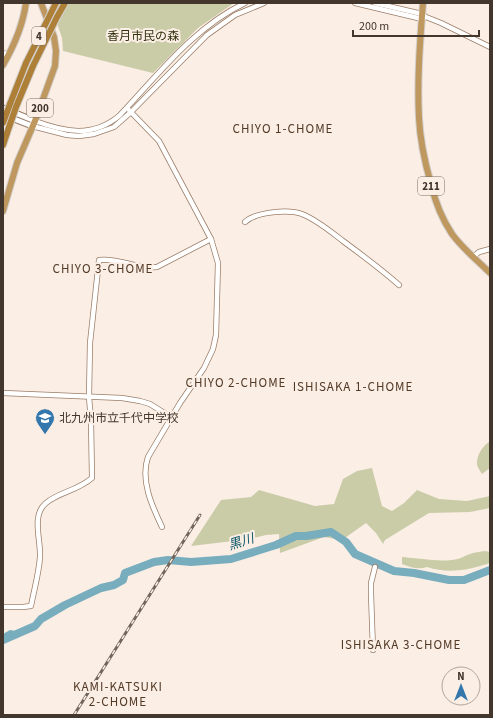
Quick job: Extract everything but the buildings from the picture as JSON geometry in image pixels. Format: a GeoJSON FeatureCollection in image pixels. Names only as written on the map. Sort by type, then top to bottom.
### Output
{"type":"FeatureCollection","features":[{"type":"Feature","properties":{"kind":"highway"},"geometry":{"type":"LineString","coordinates":[[3,65],[6,54],[19,30],[26,3]]}},
{"type":"Feature","properties":{"kind":"highway","name":"200"},"geometry":{"type":"LineString","coordinates":[[3,211],[17,163],[34,123],[55,66],[56,51],[54,37],[41,3]]}},
{"type":"Feature","properties":{"kind":"highway","name":"4"},"geometry":{"type":"LineString","coordinates":[[3,144],[26,63],[56,3]]}},
{"type":"Feature","properties":{"kind":"highway","name":"4"},"geometry":{"type":"LineString","coordinates":[[3,123],[65,3]]}},
{"type":"Feature","properties":{"kind":"highway","name":"211"},"geometry":{"type":"LineString","coordinates":[[423,3],[419,80],[419,120],[426,166],[433,193],[452,234],[490,273]]}},
{"type":"Feature","properties":{"kind":"highway","name":"211"},"geometry":{"type":"LineString","coordinates":[[423,17],[427,3]]}},
{"type":"Feature","properties":{"kind":"main road"},"geometry":{"type":"LineString","coordinates":[[3,108],[34,123]]}},
{"type":"Feature","properties":{"kind":"main road"},"geometry":{"type":"LineString","coordinates":[[3,115],[34,123]]}},
{"type":"Feature","properties":{"kind":"street"},"geometry":{"type":"LineString","coordinates":[[34,123],[62,130],[90,130],[103,127],[112,122],[194,37],[220,17],[245,3]]}},
{"type":"Feature","properties":{"kind":"street"},"geometry":{"type":"LineString","coordinates":[[34,123],[66,135],[87,136],[103,132],[114,127],[131,112],[207,35],[236,15],[264,3]]}},
{"type":"Feature","properties":{"kind":"street"},"geometry":{"type":"LineString","coordinates":[[355,3],[423,17]]}},
{"type":"Feature","properties":{"kind":"street"},"geometry":{"type":"LineString","coordinates":[[375,3],[441,23],[490,47]]}},
{"type":"Feature","properties":{"kind":"street"},"geometry":{"type":"LineString","coordinates":[[127,108],[159,141],[211,239],[218,263],[216,336],[213,349],[204,368],[180,403],[148,457],[144,467],[146,485],[162,527]]}},
{"type":"Feature","properties":{"kind":"street"},"geometry":{"type":"LineString","coordinates":[[245,222],[249,219],[266,214],[283,212],[300,213],[324,226],[399,285]]}},
{"type":"Feature","properties":{"kind":"street"},"geometry":{"type":"LineString","coordinates":[[3,607],[31,606],[40,557],[38,524],[40,510],[45,503],[84,485],[92,478],[89,397],[90,343],[99,260],[150,268],[158,267],[211,239]]}},
{"type":"Feature","properties":{"kind":"street"},"geometry":{"type":"LineString","coordinates":[[473,257],[479,252],[490,249]]}},
{"type":"Feature","properties":{"kind":"street"},"geometry":{"type":"LineString","coordinates":[[3,393],[140,401],[150,404],[172,418]]}},
{"type":"Feature","properties":{"kind":"street"},"geometry":{"type":"LineString","coordinates":[[374,650],[371,583],[375,567]]}},
{"type":"Feature","properties":{"kind":"green space","name":"香月市民の森"},"geometry":{"type":"Polygon","coordinates":[[[50,3],[234,3],[198,28],[153,73],[63,51],[62,38],[50,3]]]}},
{"type":"Feature","properties":{"kind":"green space"},"geometry":{"type":"Polygon","coordinates":[[[489,442],[490,468],[482,474],[477,465],[477,459],[482,449],[489,442]]]}},
{"type":"Feature","properties":{"kind":"green space"},"geometry":{"type":"Polygon","coordinates":[[[372,468],[382,506],[392,511],[404,503],[417,490],[439,499],[467,501],[490,496],[490,508],[470,512],[429,513],[385,540],[383,544],[376,533],[366,523],[342,540],[324,537],[280,553],[279,534],[191,546],[221,500],[251,497],[259,490],[315,506],[334,504],[343,479],[357,471],[372,468]]]}},
{"type":"Feature","properties":{"kind":"green space"},"geometry":{"type":"Polygon","coordinates":[[[485,551],[490,552],[490,563],[475,568],[451,571],[427,567],[414,568],[402,564],[402,557],[446,560],[457,559],[472,553],[485,551]]]}},
{"type":"Feature","properties":{"kind":"water"},"geometry":{"type":"Polygon","coordinates":[[[28,629],[29,631],[3,642],[3,634],[10,630],[21,632],[28,629]]]}},
{"type":"Feature","properties":{"kind":"waterway","name":"黒川"},"geometry":{"type":"LineString","coordinates":[[3,640],[35,626],[41,619],[65,605],[101,588],[114,585],[123,580],[125,573],[154,562],[168,560],[191,562],[231,559],[276,545],[296,536],[331,532],[346,542],[355,554],[394,571],[414,573],[449,580],[464,580],[490,570]]}},
{"type":"Feature","properties":{"kind":"railway"},"geometry":{"type":"LineString","coordinates":[[74,715],[200,515]]}},
{"type":"Feature","properties":{"kind":"place","name":"北九州市立千代中学校"},"geometry":{"type":"Point","coordinates":[45,435]}},
{"type":"Feature","properties":{"kind":"district","name":"CHIYO 1-CHOME"},"geometry":{"type":"Point","coordinates":[283,129]}},
{"type":"Feature","properties":{"kind":"district","name":"CHIYO 3-CHOME"},"geometry":{"type":"Point","coordinates":[103,269]}},
{"type":"Feature","properties":{"kind":"district","name":"CHIYO 2-CHOME"},"geometry":{"type":"Point","coordinates":[236,383]}},
{"type":"Feature","properties":{"kind":"district","name":"ISHISAKA 1-CHOME"},"geometry":{"type":"Point","coordinates":[353,387]}},
{"type":"Feature","properties":{"kind":"district","name":"ISHISAKA 3-CHOME"},"geometry":{"type":"Point","coordinates":[401,645]}},
{"type":"Feature","properties":{"kind":"district","name":"KAMI-KATSUKI 2-CHOME"},"geometry":{"type":"Point","coordinates":[118,694]}}]}
